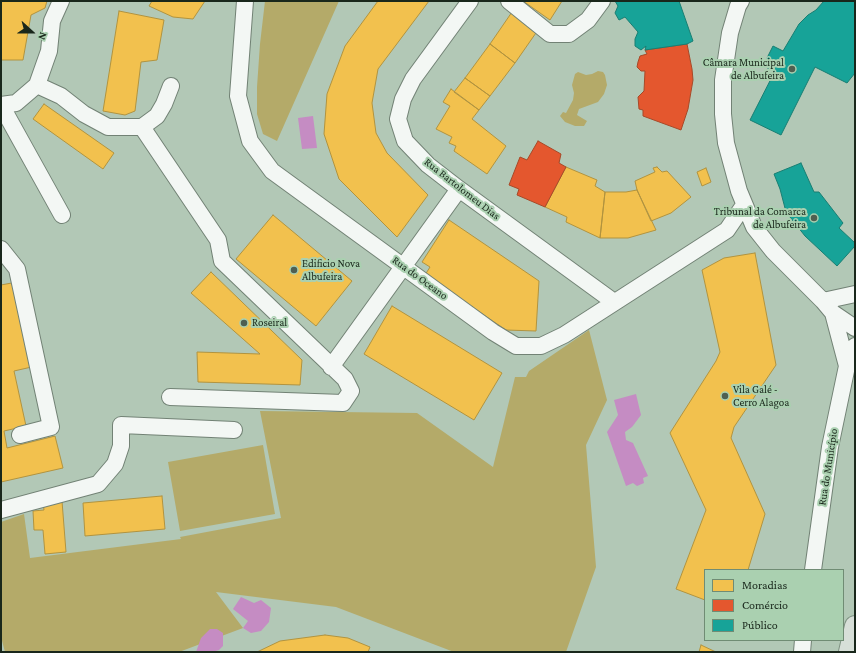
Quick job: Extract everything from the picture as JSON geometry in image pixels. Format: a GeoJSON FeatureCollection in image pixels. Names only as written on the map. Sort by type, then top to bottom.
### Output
{"type":"FeatureCollection","features":[{"type":"Feature","properties":{"kind":"main road"},"geometry":{"type":"LineString","coordinates":[[849,652],[855,626]]}},
{"type":"Feature","properties":{"kind":"street"},"geometry":{"type":"LineString","coordinates":[[61,1],[52,21],[49,51],[37,85],[16,103],[1,105],[62,215]]}},
{"type":"Feature","properties":{"kind":"street","name":"Rua do Oceano"},"geometry":{"type":"LineString","coordinates":[[244,1],[238,96],[250,141],[272,171],[493,332],[516,346],[541,346],[564,335],[727,230]]}},
{"type":"Feature","properties":{"kind":"street","name":"Rua Bartolomeu Dias"},"geometry":{"type":"LineString","coordinates":[[470,1],[413,79],[403,99],[398,119],[405,141],[428,165],[459,190],[614,302]]}},
{"type":"Feature","properties":{"kind":"street"},"geometry":{"type":"LineString","coordinates":[[509,1],[550,34],[570,34],[588,20],[602,1]]}},
{"type":"Feature","properties":{"kind":"street"},"geometry":{"type":"LineString","coordinates":[[736,3],[723,80],[723,114],[726,143],[744,205],[754,227],[773,251],[828,307],[855,328]]}},
{"type":"Feature","properties":{"kind":"street"},"geometry":{"type":"LineString","coordinates":[[37,85],[61,96],[84,114],[108,127],[142,127],[157,116],[164,104],[171,86]]}},
{"type":"Feature","properties":{"kind":"street"},"geometry":{"type":"LineString","coordinates":[[142,127],[218,240],[222,261],[345,379],[351,391],[343,403],[170,397]]}},
{"type":"Feature","properties":{"kind":"street"},"geometry":{"type":"LineString","coordinates":[[331,367],[459,190]]}},
{"type":"Feature","properties":{"kind":"street"},"geometry":{"type":"LineString","coordinates":[[727,230],[744,205]]}},
{"type":"Feature","properties":{"kind":"street"},"geometry":{"type":"LineString","coordinates":[[727,230],[754,227]]}},
{"type":"Feature","properties":{"kind":"street"},"geometry":{"type":"LineString","coordinates":[[1,249],[17,270],[51,427],[20,436]]}},
{"type":"Feature","properties":{"kind":"street"},"geometry":{"type":"LineString","coordinates":[[828,307],[855,294]]}},
{"type":"Feature","properties":{"kind":"street"},"geometry":{"type":"LineString","coordinates":[[828,307],[846,366]]}},
{"type":"Feature","properties":{"kind":"street"},"geometry":{"type":"LineString","coordinates":[[846,366],[855,346]]}},
{"type":"Feature","properties":{"kind":"street","name":"Rua do Município"},"geometry":{"type":"LineString","coordinates":[[813,569],[830,447],[846,366]]}},
{"type":"Feature","properties":{"kind":"street"},"geometry":{"type":"LineString","coordinates":[[1,510],[98,484],[115,464],[121,446],[121,425],[234,430]]}},
{"type":"Feature","properties":{"kind":"street"},"geometry":{"type":"LineString","coordinates":[[802,652],[803,641]]}},
{"type":"Feature","properties":{"kind":"shaded area"},"geometry":{"type":"Polygon","coordinates":[[[265,1],[339,1],[277,141],[263,134],[257,114],[260,44],[265,1]]]}},
{"type":"Feature","properties":{"kind":"shaded area"},"geometry":{"type":"Polygon","coordinates":[[[598,71],[603,72],[605,75],[607,85],[604,94],[598,102],[579,109],[577,115],[587,121],[584,126],[575,126],[565,122],[560,116],[563,112],[566,113],[573,100],[574,93],[572,85],[575,74],[578,72],[586,75],[598,71]]]}},
{"type":"Feature","properties":{"kind":"shaded area"},"geometry":{"type":"Polygon","coordinates":[[[313,116],[317,148],[302,149],[298,118],[313,116]]]}},
{"type":"Feature","properties":{"kind":"shaded area"},"geometry":{"type":"Polygon","coordinates":[[[589,330],[607,400],[586,445],[596,567],[566,652],[454,652],[336,607],[216,592],[243,628],[179,652],[5,652],[1,637],[1,522],[24,514],[30,558],[181,539],[180,537],[281,518],[260,411],[417,413],[493,467],[515,377],[526,377],[529,371],[589,330]]]}},
{"type":"Feature","properties":{"kind":"shaded area"},"geometry":{"type":"Polygon","coordinates":[[[636,394],[641,415],[632,427],[625,432],[626,440],[633,443],[648,476],[643,478],[644,483],[637,486],[633,483],[626,486],[607,432],[618,415],[614,400],[636,394]]]}},
{"type":"Feature","properties":{"kind":"shaded area"},"geometry":{"type":"Polygon","coordinates":[[[263,445],[275,514],[180,531],[168,462],[263,445]]]}},
{"type":"Feature","properties":{"kind":"shaded area"},"geometry":{"type":"Polygon","coordinates":[[[241,597],[254,603],[261,600],[271,608],[269,622],[261,631],[251,633],[243,628],[248,621],[233,609],[241,597]]]}},
{"type":"Feature","properties":{"kind":"shaded area"},"geometry":{"type":"Polygon","coordinates":[[[210,629],[217,629],[223,633],[223,646],[219,650],[212,652],[196,652],[201,638],[210,629]]]}},
{"type":"Feature","properties":{"kind":"building: Moradias"},"geometry":{"type":"Polygon","coordinates":[[[1,1],[47,1],[45,8],[31,15],[23,60],[1,60],[1,1]]]}},
{"type":"Feature","properties":{"kind":"building: Moradias"},"geometry":{"type":"Polygon","coordinates":[[[152,1],[205,1],[193,19],[173,17],[149,6],[152,1]]]}},
{"type":"Feature","properties":{"kind":"building: Moradias"},"geometry":{"type":"Polygon","coordinates":[[[378,1],[429,1],[378,69],[372,103],[376,133],[387,153],[428,195],[397,237],[339,179],[324,134],[327,94],[345,46],[378,1]]]}},
{"type":"Feature","properties":{"kind":"building: Moradias"},"geometry":{"type":"Polygon","coordinates":[[[523,1],[562,1],[550,20],[523,1]]]}},
{"type":"Feature","properties":{"kind":"building: Moradias"},"geometry":{"type":"Polygon","coordinates":[[[119,11],[164,20],[157,60],[141,62],[135,111],[125,115],[103,111],[119,11]]]}},
{"type":"Feature","properties":{"kind":"building: Moradias"},"geometry":{"type":"Polygon","coordinates":[[[512,12],[538,30],[515,63],[490,44],[512,12]]]}},
{"type":"Feature","properties":{"kind":"building: Moradias"},"geometry":{"type":"Polygon","coordinates":[[[490,44],[515,63],[490,96],[465,78],[490,44]]]}},
{"type":"Feature","properties":{"kind":"building: Moradias"},"geometry":{"type":"Polygon","coordinates":[[[465,78],[490,96],[479,110],[454,92],[465,78]]]}},
{"type":"Feature","properties":{"kind":"building: Moradias"},"geometry":{"type":"Polygon","coordinates":[[[451,89],[479,110],[472,119],[506,146],[487,174],[454,151],[456,146],[449,143],[452,137],[436,129],[450,106],[443,102],[451,89]]]}},
{"type":"Feature","properties":{"kind":"building: Moradias"},"geometry":{"type":"Polygon","coordinates":[[[44,104],[114,153],[103,169],[33,119],[44,104]]]}},
{"type":"Feature","properties":{"kind":"building: Moradias"},"geometry":{"type":"Polygon","coordinates":[[[566,167],[597,180],[595,186],[605,192],[600,238],[566,222],[567,217],[545,207],[566,167]]]}},
{"type":"Feature","properties":{"kind":"building: Moradias"},"geometry":{"type":"Polygon","coordinates":[[[657,167],[662,172],[667,171],[691,197],[671,213],[651,221],[637,190],[635,181],[655,172],[653,168],[657,167]]]}},
{"type":"Feature","properties":{"kind":"building: Moradias"},"geometry":{"type":"Polygon","coordinates":[[[706,168],[711,182],[702,186],[697,172],[706,168]]]}},
{"type":"Feature","properties":{"kind":"building: Moradias"},"geometry":{"type":"Polygon","coordinates":[[[637,190],[656,230],[628,238],[600,238],[605,192],[626,192],[637,190]]]}},
{"type":"Feature","properties":{"kind":"building: Moradias","name":"Edificio Nova Albufeira"},"geometry":{"type":"Polygon","coordinates":[[[273,215],[352,281],[316,326],[236,259],[273,215]]]}},
{"type":"Feature","properties":{"kind":"building: Moradias"},"geometry":{"type":"Polygon","coordinates":[[[449,220],[539,281],[536,331],[506,330],[425,275],[430,267],[422,262],[449,220]]]}},
{"type":"Feature","properties":{"kind":"building: Moradias","name":"Vila Galé - Cerro Alagoa"},"geometry":{"type":"Polygon","coordinates":[[[755,253],[776,365],[734,427],[731,438],[765,514],[748,569],[704,569],[704,600],[676,589],[706,510],[670,433],[716,361],[720,352],[702,270],[724,258],[755,253]]]}},
{"type":"Feature","properties":{"kind":"building: Moradias","name":"Roseiral"},"geometry":{"type":"Polygon","coordinates":[[[211,272],[302,360],[300,385],[198,382],[197,352],[260,354],[191,293],[211,272]]]}},
{"type":"Feature","properties":{"kind":"building: Moradias"},"geometry":{"type":"Polygon","coordinates":[[[17,282],[36,366],[14,371],[26,426],[4,431],[7,448],[55,436],[63,468],[1,482],[1,285],[17,282]]]}},
{"type":"Feature","properties":{"kind":"building: Moradias"},"geometry":{"type":"Polygon","coordinates":[[[392,306],[502,373],[474,420],[364,354],[392,306]]]}},
{"type":"Feature","properties":{"kind":"building: Moradias"},"geometry":{"type":"Polygon","coordinates":[[[162,496],[165,529],[85,536],[83,503],[162,496]]]}},
{"type":"Feature","properties":{"kind":"building: Moradias"},"geometry":{"type":"Polygon","coordinates":[[[62,501],[66,552],[45,554],[43,530],[34,530],[33,511],[44,510],[43,503],[62,501]]]}},
{"type":"Feature","properties":{"kind":"building: Moradias"},"geometry":{"type":"Polygon","coordinates":[[[325,635],[348,638],[370,647],[368,652],[257,652],[280,641],[325,635]]]}},
{"type":"Feature","properties":{"kind":"building: Moradias"},"geometry":{"type":"Polygon","coordinates":[[[701,645],[716,652],[699,652],[701,645]]]}},
{"type":"Feature","properties":{"kind":"building: Comércio"},"geometry":{"type":"Polygon","coordinates":[[[687,44],[693,80],[688,109],[681,130],[643,116],[643,110],[639,109],[638,97],[644,91],[645,71],[641,71],[637,67],[640,56],[647,54],[645,50],[687,44]]]}},
{"type":"Feature","properties":{"kind":"building: Comércio"},"geometry":{"type":"Polygon","coordinates":[[[538,141],[561,154],[559,163],[566,167],[545,207],[517,195],[519,189],[509,185],[520,157],[527,160],[538,141]]]}},
{"type":"Feature","properties":{"kind":"building: Público"},"geometry":{"type":"Polygon","coordinates":[[[615,1],[679,1],[693,41],[687,44],[645,50],[646,46],[641,50],[635,46],[635,39],[638,32],[625,17],[619,20],[615,13],[618,6],[615,1]]]}},
{"type":"Feature","properties":{"kind":"building: Público","name":"Câmara Municipal de Albufeira"},"geometry":{"type":"Polygon","coordinates":[[[824,1],[855,1],[855,73],[847,83],[815,67],[781,135],[750,120],[775,71],[763,66],[773,46],[783,51],[799,24],[808,15],[816,10],[824,1]]]}},
{"type":"Feature","properties":{"kind":"building: Público","name":"Tribunal da Comarca de Albufeira"},"geometry":{"type":"Polygon","coordinates":[[[801,163],[814,192],[819,192],[843,223],[839,228],[855,243],[855,246],[837,266],[805,236],[786,212],[780,189],[774,174],[801,163]]]}},
{"type":"Feature","properties":{"kind":"place","name":"Câmara Municipal de Albufeira"},"geometry":{"type":"Point","coordinates":[792,69]}},
{"type":"Feature","properties":{"kind":"place","name":"Tribunal da Comarca de Albufeira"},"geometry":{"type":"Point","coordinates":[814,218]}},
{"type":"Feature","properties":{"kind":"place","name":"Edificio Nova Albufeira"},"geometry":{"type":"Point","coordinates":[294,270]}},
{"type":"Feature","properties":{"kind":"place","name":"Roseiral"},"geometry":{"type":"Point","coordinates":[244,323]}},
{"type":"Feature","properties":{"kind":"place","name":"Vila Galé - Cerro Alagoa"},"geometry":{"type":"Point","coordinates":[725,396]}}]}
